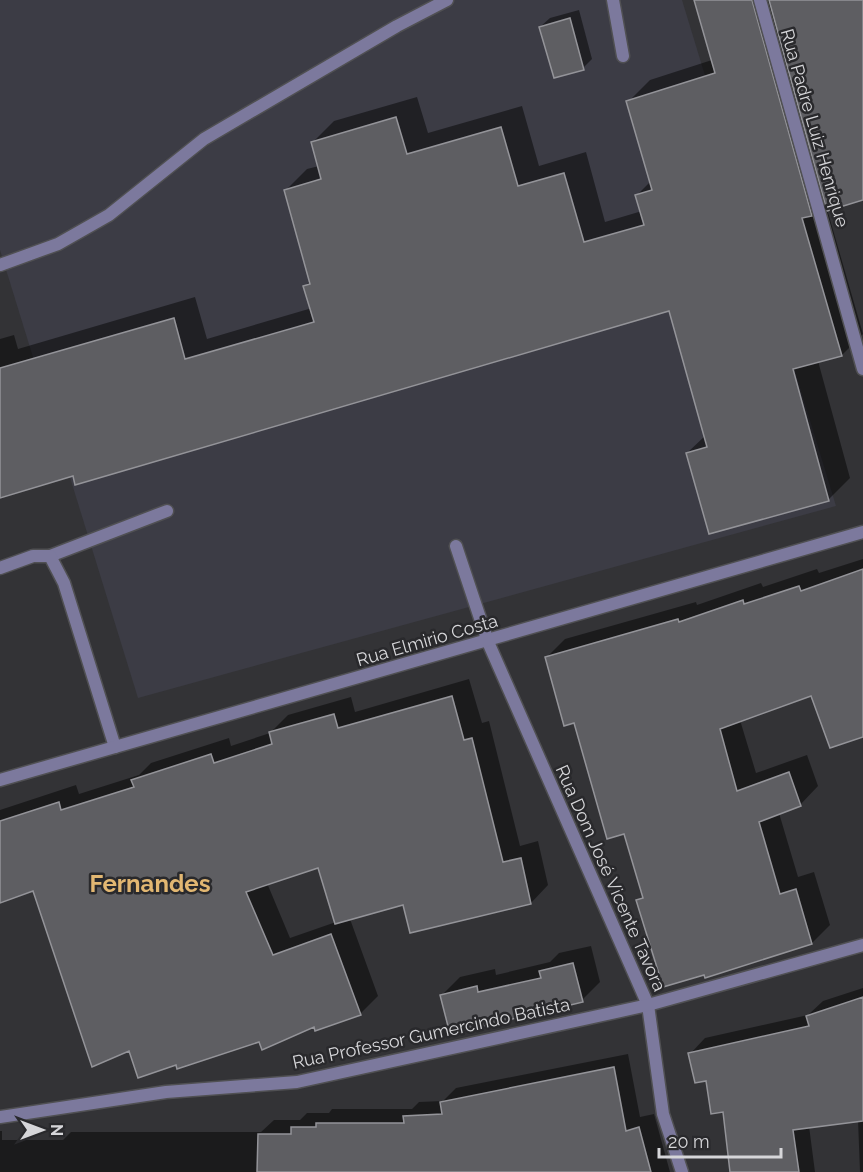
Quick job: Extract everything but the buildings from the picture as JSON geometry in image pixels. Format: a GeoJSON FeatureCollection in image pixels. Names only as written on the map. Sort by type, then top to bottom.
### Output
{"type":"FeatureCollection","features":[{"type":"Feature","properties":{"kind":"street"},"geometry":{"type":"LineString","coordinates":[[0,265],[58,244],[109,215],[204,139],[397,26],[447,0]]}},
{"type":"Feature","properties":{"kind":"street"},"geometry":{"type":"LineString","coordinates":[[613,0],[623,56]]}},
{"type":"Feature","properties":{"kind":"street","name":"Rua Padre Luiz Henrique"},"geometry":{"type":"LineString","coordinates":[[760,0],[863,369]]}},
{"type":"Feature","properties":{"kind":"street"},"geometry":{"type":"LineString","coordinates":[[0,568],[33,556],[50,556],[166,511]]}},
{"type":"Feature","properties":{"kind":"street","name":"Rua Elmirio Costa"},"geometry":{"type":"LineString","coordinates":[[0,780],[488,642],[863,532]]}},
{"type":"Feature","properties":{"kind":"street","name":"Rua Dom José Vicente Tavora"},"geometry":{"type":"LineString","coordinates":[[456,546],[488,642],[648,1005],[663,1114],[682,1172]]}},
{"type":"Feature","properties":{"kind":"street"},"geometry":{"type":"LineString","coordinates":[[50,556],[64,584],[115,747]]}},
{"type":"Feature","properties":{"kind":"street","name":"Rua Professor Gumercindo Batista"},"geometry":{"type":"LineString","coordinates":[[0,1117],[166,1092],[297,1082],[648,1005],[863,945]]}},
{"type":"Feature","properties":{"kind":"shaded area"},"geometry":{"type":"Polygon","coordinates":[[[0,0],[682,0],[836,506],[138,698],[0,250],[0,0]]]}},
{"type":"Feature","properties":{"kind":"district","name":"Fernandes"},"geometry":{"type":"Point","coordinates":[150,883]}}]}
